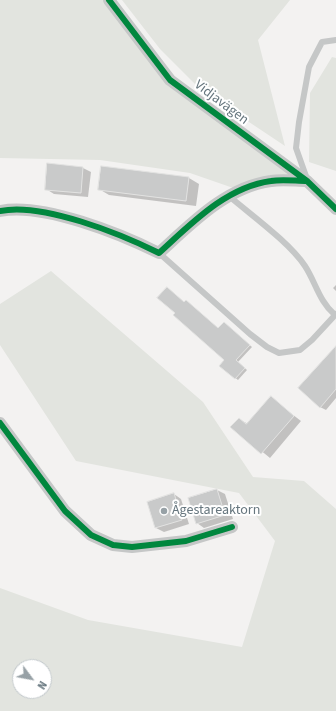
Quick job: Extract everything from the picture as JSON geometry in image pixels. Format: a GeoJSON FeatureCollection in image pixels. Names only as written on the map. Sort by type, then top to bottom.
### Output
{"type":"FeatureCollection","features":[{"type":"Feature","properties":{"kind":"street","name":"Vidjavägen"},"geometry":{"type":"LineString","coordinates":[[108,0],[170,80],[307,181],[336,209]]}},
{"type":"Feature","properties":{"kind":"street"},"geometry":{"type":"LineString","coordinates":[[0,211],[22,208],[80,222],[126,237],[159,253],[189,225],[239,190],[271,181],[307,181]]}},
{"type":"Feature","properties":{"kind":"street"},"geometry":{"type":"LineString","coordinates":[[0,423],[65,510],[91,535],[113,545],[132,547],[186,541],[232,527]]}},
{"type":"Feature","properties":{"kind":"lane"},"geometry":{"type":"LineString","coordinates":[[307,181],[296,148],[309,67],[322,42],[336,40]]}},
{"type":"Feature","properties":{"kind":"lane"},"geometry":{"type":"LineString","coordinates":[[159,253],[250,334],[267,347],[279,353],[300,350],[336,315],[325,306],[304,265],[280,239],[229,196]]}},
{"type":"Feature","properties":{"kind":"shaded area"},"geometry":{"type":"Polygon","coordinates":[[[0,0],[109,0],[170,80],[307,181],[239,190],[190,173],[100,160],[0,158],[0,0]]]}},
{"type":"Feature","properties":{"kind":"shaded area"},"geometry":{"type":"Polygon","coordinates":[[[122,0],[290,0],[258,40],[285,146],[201,90],[160,49],[122,0]]]}},
{"type":"Feature","properties":{"kind":"shaded area"},"geometry":{"type":"Polygon","coordinates":[[[332,57],[336,58],[336,171],[309,162],[310,93],[332,57]]]}},
{"type":"Feature","properties":{"kind":"shaded area"},"geometry":{"type":"Polygon","coordinates":[[[51,271],[203,402],[253,477],[304,481],[336,509],[336,711],[0,711],[0,588],[88,620],[242,647],[275,541],[239,493],[76,461],[0,345],[0,304],[51,271]]]}},
{"type":"Feature","properties":{"kind":"building"},"geometry":{"type":"Polygon","coordinates":[[[47,163],[83,167],[81,193],[45,190],[47,163]]]}},
{"type":"Feature","properties":{"kind":"building"},"geometry":{"type":"Polygon","coordinates":[[[101,166],[189,177],[186,201],[98,190],[101,166]]]}},
{"type":"Feature","properties":{"kind":"building"},"geometry":{"type":"Polygon","coordinates":[[[167,287],[184,302],[186,300],[218,328],[224,322],[250,345],[236,360],[245,368],[235,379],[219,366],[224,360],[173,315],[175,313],[157,298],[167,287]]]}},
{"type":"Feature","properties":{"kind":"building"},"geometry":{"type":"Polygon","coordinates":[[[336,346],[336,389],[320,408],[298,388],[336,346]]]}},
{"type":"Feature","properties":{"kind":"building"},"geometry":{"type":"Polygon","coordinates":[[[271,396],[294,416],[261,454],[230,427],[239,418],[246,424],[271,396]]]}},
{"type":"Feature","properties":{"kind":"building"},"geometry":{"type":"Polygon","coordinates":[[[217,489],[225,515],[196,524],[188,498],[217,489]]]}},
{"type":"Feature","properties":{"kind":"building","name":"Ågestareaktorn"},"geometry":{"type":"Polygon","coordinates":[[[174,493],[182,520],[155,528],[147,502],[174,493]]]}},
{"type":"Feature","properties":{"kind":"cycle path"},"geometry":{"type":"LineString","coordinates":[[109,0],[170,80],[307,181],[336,209]]}},
{"type":"Feature","properties":{"kind":"cycle path"},"geometry":{"type":"LineString","coordinates":[[0,211],[17,209],[59,215],[103,229],[159,253],[210,208],[239,191],[271,181],[307,181]]}},
{"type":"Feature","properties":{"kind":"cycle path"},"geometry":{"type":"LineString","coordinates":[[0,423],[65,511],[91,535],[113,545],[132,547],[186,541],[232,527]]}},
{"type":"Feature","properties":{"kind":"place","name":"Ågestareaktorn"},"geometry":{"type":"Point","coordinates":[164,511]}}]}
